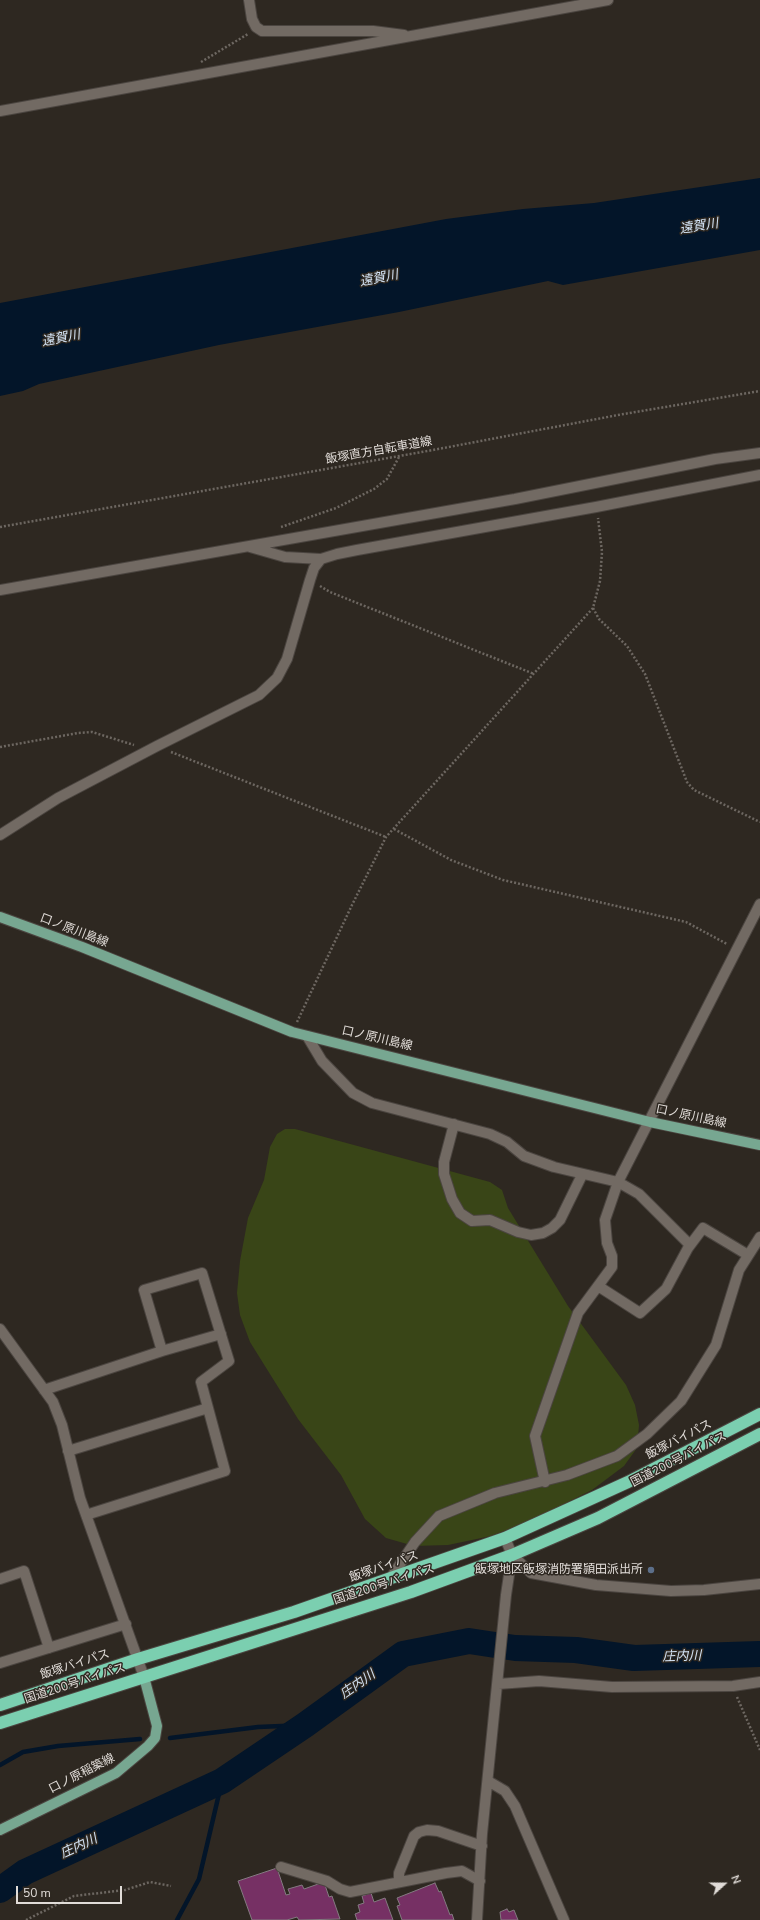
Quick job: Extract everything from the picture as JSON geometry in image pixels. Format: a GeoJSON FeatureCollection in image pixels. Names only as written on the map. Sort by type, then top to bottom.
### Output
{"type":"FeatureCollection","features":[{"type":"Feature","properties":{"kind":"highway","name":"飯塚バイパス"},"geometry":{"type":"LineString","coordinates":[[0,1705],[138,1659],[294,1612],[505,1538],[628,1482],[760,1414]]}},
{"type":"Feature","properties":{"kind":"highway","name":"国道200号バイパス"},"geometry":{"type":"LineString","coordinates":[[0,1723],[411,1592],[512,1556],[598,1518],[760,1434]]}},
{"type":"Feature","properties":{"kind":"main road","name":"口ノ原川島線"},"geometry":{"type":"LineString","coordinates":[[0,917],[82,947],[292,1032],[650,1122],[760,1145]]}},
{"type":"Feature","properties":{"kind":"main road","name":"口ノ原稲築線"},"geometry":{"type":"LineString","coordinates":[[0,1830],[116,1774],[148,1746],[155,1738],[157,1726],[144,1677]]}},
{"type":"Feature","properties":{"kind":"street"},"geometry":{"type":"LineString","coordinates":[[249,0],[252,19],[256,27],[262,31],[374,32],[414,36]]}},
{"type":"Feature","properties":{"kind":"street"},"geometry":{"type":"LineString","coordinates":[[0,111],[608,0]]}},
{"type":"Feature","properties":{"kind":"street"},"geometry":{"type":"LineString","coordinates":[[0,590],[515,499],[715,459],[760,453]]}},
{"type":"Feature","properties":{"kind":"street"},"geometry":{"type":"LineString","coordinates":[[247,546],[285,557],[321,559],[357,550],[596,507],[760,475]]}},
{"type":"Feature","properties":{"kind":"street"},"geometry":{"type":"LineString","coordinates":[[0,835],[58,798],[259,695],[277,678],[287,659],[314,568],[321,559]]}},
{"type":"Feature","properties":{"kind":"street"},"geometry":{"type":"LineString","coordinates":[[545,1482],[535,1436],[578,1313],[612,1267],[612,1256],[607,1243],[606,1220],[618,1182],[650,1122],[760,904]]}},
{"type":"Feature","properties":{"kind":"street"},"geometry":{"type":"LineString","coordinates":[[307,1036],[322,1061],[353,1093],[372,1103],[490,1134],[507,1142],[524,1156],[554,1167],[582,1175],[618,1182],[638,1194],[690,1245]]}},
{"type":"Feature","properties":{"kind":"street"},"geometry":{"type":"LineString","coordinates":[[454,1124],[444,1162],[444,1174],[452,1199],[460,1213],[472,1221],[490,1220],[518,1232],[531,1235],[543,1234],[560,1220],[582,1175]]}},
{"type":"Feature","properties":{"kind":"street"},"geometry":{"type":"LineString","coordinates":[[598,1286],[640,1313],[666,1289],[690,1245],[703,1228],[748,1255]]}},
{"type":"Feature","properties":{"kind":"street"},"geometry":{"type":"LineString","coordinates":[[390,1579],[415,1542],[439,1516],[495,1493],[545,1482],[618,1456],[647,1434],[681,1401],[716,1345],[739,1270],[760,1237]]}},
{"type":"Feature","properties":{"kind":"street"},"geometry":{"type":"LineString","coordinates":[[86,1515],[225,1471],[201,1382],[229,1361],[202,1273],[144,1290],[162,1351]]}},
{"type":"Feature","properties":{"kind":"street"},"geometry":{"type":"LineString","coordinates":[[0,1329],[53,1402],[62,1425],[80,1498],[144,1677]]}},
{"type":"Feature","properties":{"kind":"street"},"geometry":{"type":"LineString","coordinates":[[44,1390],[162,1351],[221,1334]]}},
{"type":"Feature","properties":{"kind":"street"},"geometry":{"type":"LineString","coordinates":[[68,1451],[208,1408]]}},
{"type":"Feature","properties":{"kind":"street"},"geometry":{"type":"LineString","coordinates":[[505,1538],[512,1556],[531,1573],[596,1585],[670,1591],[704,1590],[760,1584]]}},
{"type":"Feature","properties":{"kind":"street"},"geometry":{"type":"LineString","coordinates":[[477,1920],[488,1780],[506,1595],[512,1556]]}},
{"type":"Feature","properties":{"kind":"street"},"geometry":{"type":"LineString","coordinates":[[0,1579],[24,1571],[49,1648]]}},
{"type":"Feature","properties":{"kind":"street"},"geometry":{"type":"LineString","coordinates":[[0,1663],[126,1624]]}},
{"type":"Feature","properties":{"kind":"street"},"geometry":{"type":"LineString","coordinates":[[498,1682],[539,1681],[612,1687],[733,1686],[760,1682]]}},
{"type":"Feature","properties":{"kind":"street"},"geometry":{"type":"LineString","coordinates":[[488,1780],[505,1791],[515,1806],[564,1920]]}},
{"type":"Feature","properties":{"kind":"street"},"geometry":{"type":"LineString","coordinates":[[399,1882],[399,1873],[414,1836],[419,1832],[427,1830],[438,1831],[482,1846]]}},
{"type":"Feature","properties":{"kind":"street"},"geometry":{"type":"LineString","coordinates":[[281,1867],[327,1881],[340,1890],[350,1892],[462,1871],[480,1881]]}},
{"type":"Feature","properties":{"kind":"path"},"geometry":{"type":"LineString","coordinates":[[196,65],[222,48],[247,36],[256,27]]}},
{"type":"Feature","properties":{"kind":"path","name":"飯塚直方自転車道線"},"geometry":{"type":"LineString","coordinates":[[0,527],[399,456],[618,415],[760,391]]}},
{"type":"Feature","properties":{"kind":"path"},"geometry":{"type":"LineString","coordinates":[[280,528],[336,508],[374,489],[387,479],[399,456]]}},
{"type":"Feature","properties":{"kind":"path"},"geometry":{"type":"LineString","coordinates":[[292,1032],[386,837],[593,608],[600,582],[602,552],[596,507]]}},
{"type":"Feature","properties":{"kind":"path"},"geometry":{"type":"LineString","coordinates":[[310,580],[330,592],[534,674]]}},
{"type":"Feature","properties":{"kind":"path"},"geometry":{"type":"LineString","coordinates":[[593,608],[599,620],[627,646],[645,674],[687,782],[694,790],[760,822]]}},
{"type":"Feature","properties":{"kind":"path"},"geometry":{"type":"LineString","coordinates":[[0,747],[78,733],[92,732],[153,748],[386,837]]}},
{"type":"Feature","properties":{"kind":"path"},"geometry":{"type":"LineString","coordinates":[[394,829],[451,860],[503,880],[686,922],[737,949]]}},
{"type":"Feature","properties":{"kind":"path"},"geometry":{"type":"LineString","coordinates":[[733,1686],[760,1750]]}},
{"type":"Feature","properties":{"kind":"path"},"geometry":{"type":"LineString","coordinates":[[26,1920],[74,1896],[125,1890],[150,1882],[171,1886]]}},
{"type":"Feature","properties":{"kind":"green space"},"geometry":{"type":"Polygon","coordinates":[[[285,1129],[295,1129],[490,1182],[502,1190],[508,1208],[568,1306],[626,1385],[635,1405],[639,1425],[637,1448],[624,1466],[592,1490],[528,1522],[491,1536],[448,1545],[414,1546],[386,1538],[365,1519],[341,1475],[298,1419],[250,1342],[240,1315],[237,1293],[240,1261],[248,1218],[264,1180],[270,1147],[277,1134],[285,1129]]]}},
{"type":"Feature","properties":{"kind":"water","name":"遠賀川"},"geometry":{"type":"Polygon","coordinates":[[[760,178],[760,250],[563,285],[548,281],[399,312],[219,345],[39,384],[23,391],[0,396],[0,303],[446,219],[523,209],[594,203],[760,178]]]}},
{"type":"Feature","properties":{"kind":"building"},"geometry":{"type":"Polygon","coordinates":[[[277,1868],[286,1895],[290,1894],[288,1889],[302,1885],[304,1889],[324,1882],[329,1897],[332,1896],[340,1919],[299,1920],[297,1917],[287,1920],[252,1920],[238,1881],[277,1868]]]}},
{"type":"Feature","properties":{"kind":"building"},"geometry":{"type":"Polygon","coordinates":[[[435,1883],[439,1892],[441,1891],[450,1915],[452,1914],[454,1920],[402,1920],[397,1906],[400,1905],[397,1898],[435,1883]]]}},
{"type":"Feature","properties":{"kind":"building"},"geometry":{"type":"Polygon","coordinates":[[[371,1893],[374,1902],[385,1898],[393,1920],[357,1920],[355,1914],[360,1912],[358,1905],[364,1903],[362,1896],[371,1893]]]}},
{"type":"Feature","properties":{"kind":"building"},"geometry":{"type":"Polygon","coordinates":[[[507,1909],[509,1912],[514,1910],[518,1920],[501,1920],[500,1912],[507,1909]]]}},
{"type":"Feature","properties":{"kind":"waterway","name":"庄内川"},"geometry":{"type":"LineString","coordinates":[[0,1890],[25,1872],[222,1781],[305,1725],[403,1654],[469,1641],[515,1648],[576,1650],[634,1658],[760,1654]]}},
{"type":"Feature","properties":{"kind":"waterway"},"geometry":{"type":"LineString","coordinates":[[170,1738],[258,1727],[305,1725]]}},
{"type":"Feature","properties":{"kind":"waterway"},"geometry":{"type":"LineString","coordinates":[[0,1765],[23,1752],[58,1746],[140,1739]]}},
{"type":"Feature","properties":{"kind":"waterway"},"geometry":{"type":"LineString","coordinates":[[177,1920],[199,1879],[222,1781]]}},
{"type":"Feature","properties":{"kind":"place","name":"飯塚地区飯塚消防署頴田派出所"},"geometry":{"type":"Point","coordinates":[651,1570]}}]}
